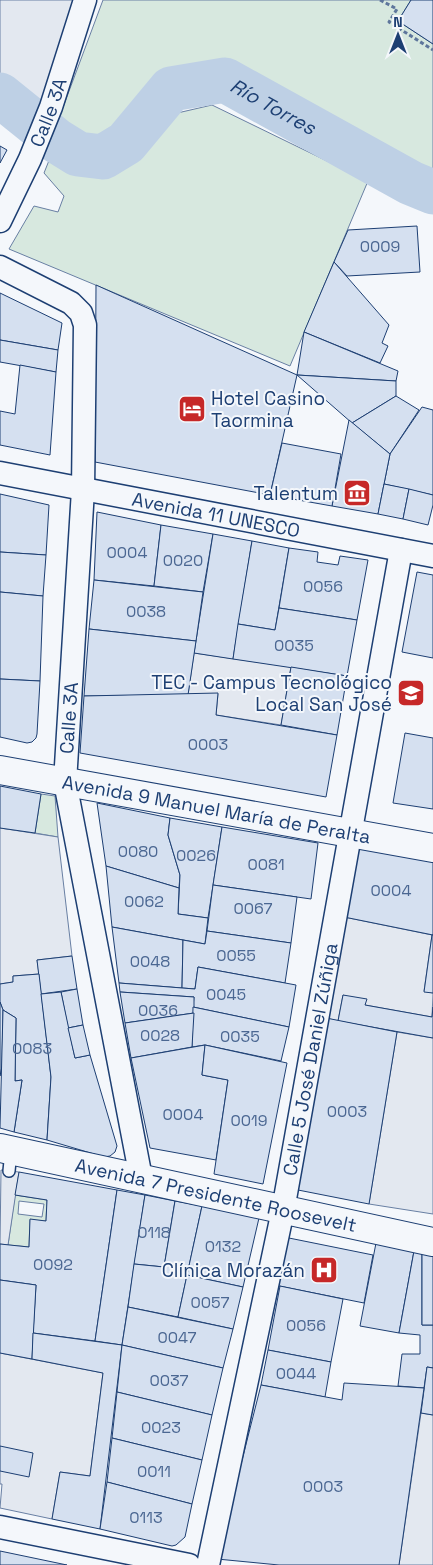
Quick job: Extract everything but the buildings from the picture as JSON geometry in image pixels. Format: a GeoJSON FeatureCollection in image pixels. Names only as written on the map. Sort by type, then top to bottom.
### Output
{"type":"FeatureCollection","features":[{"type":"Feature","properties":{"kind":"street","name":"Calle 3A"},"geometry":{"type":"LineString","coordinates":[[0,221],[30,159],[51,107],[85,0]]}},
{"type":"Feature","properties":{"kind":"street","name":"Calle 3A"},"geometry":{"type":"LineString","coordinates":[[0,267],[71,303],[82,312],[85,325],[83,490],[65,782],[141,1178]]}},
{"type":"Feature","properties":{"kind":"street","name":"Avenida 11 UNESCO"},"geometry":{"type":"LineString","coordinates":[[0,473],[433,556]]}},
{"type":"Feature","properties":{"kind":"street","name":"Calle 5 José Daniel Zúñiga"},"geometry":{"type":"LineString","coordinates":[[208,1565],[283,1210],[401,550]]}},
{"type":"Feature","properties":{"kind":"street","name":"Avenida 9 Manuel María de Peralta"},"geometry":{"type":"LineString","coordinates":[[0,770],[433,848]]}},
{"type":"Feature","properties":{"kind":"street","name":"Avenida 7 Presidente Roosevelt"},"geometry":{"type":"LineString","coordinates":[[7,1157],[141,1178],[433,1242]]}},
{"type":"Feature","properties":{"kind":"street"},"geometry":{"type":"LineString","coordinates":[[0,1528],[189,1565]]}},
{"type":"Feature","properties":{"kind":"path"},"geometry":{"type":"LineString","coordinates":[[380,0],[397,9],[389,22],[433,50]]}},
{"type":"Feature","properties":{"kind":"shaded area"},"geometry":{"type":"Polygon","coordinates":[[[0,0],[75,0],[38,110],[0,77],[0,0]]]}},
{"type":"Feature","properties":{"kind":"shaded area"},"geometry":{"type":"Polygon","coordinates":[[[103,0],[411,0],[398,21],[433,44],[433,192],[411,183],[225,80],[171,89],[106,148],[95,141],[84,145],[56,126],[103,0]]]}},
{"type":"Feature","properties":{"kind":"shaded area"},"geometry":{"type":"Polygon","coordinates":[[[212,105],[368,181],[290,366],[9,249],[34,206],[58,212],[64,196],[44,173],[52,153],[90,172],[135,153],[160,117],[212,105]]]}},
{"type":"Feature","properties":{"kind":"shaded area"},"geometry":{"type":"Polygon","coordinates":[[[194,653],[291,667],[281,725],[216,715],[218,694],[188,695],[194,653]]]}},
{"type":"Feature","properties":{"kind":"shaded area"},"geometry":{"type":"Polygon","coordinates":[[[41,794],[55,796],[58,837],[35,833],[41,794]]]}},
{"type":"Feature","properties":{"kind":"shaded area"},"geometry":{"type":"Polygon","coordinates":[[[0,828],[58,837],[72,956],[37,960],[39,974],[13,976],[13,982],[0,984],[0,828]]]}},
{"type":"Feature","properties":{"kind":"shaded area"},"geometry":{"type":"Polygon","coordinates":[[[344,917],[432,935],[424,991],[433,993],[432,1017],[365,1005],[343,995],[338,1021],[326,1018],[344,917]]]}},
{"type":"Feature","properties":{"kind":"shaded area"},"geometry":{"type":"Polygon","coordinates":[[[397,1032],[433,1038],[433,1214],[369,1204],[397,1032]]]}},
{"type":"Feature","properties":{"kind":"shaded area"},"geometry":{"type":"Polygon","coordinates":[[[1,1170],[19,1172],[8,1245],[0,1244],[1,1170]]]}},
{"type":"Feature","properties":{"kind":"shaded area"},"geometry":{"type":"Polygon","coordinates":[[[15,1195],[47,1200],[46,1221],[30,1220],[29,1247],[8,1245],[15,1195]],[[19,1201],[18,1214],[42,1217],[44,1204],[19,1201]]]}},
{"type":"Feature","properties":{"kind":"shaded area"},"geometry":{"type":"Polygon","coordinates":[[[0,1353],[103,1373],[90,1476],[60,1472],[52,1519],[0,1508],[2,1484],[0,1484],[0,1353]]]}},
{"type":"Feature","properties":{"kind":"shaded area"},"geometry":{"type":"Polygon","coordinates":[[[421,1413],[433,1415],[433,1565],[399,1565],[421,1413]]]}},
{"type":"Feature","properties":{"kind":"waterway","name":"Río Torres"},"geometry":{"type":"LineString","coordinates":[[0,95],[57,141],[78,154],[103,157],[126,143],[171,89],[225,80],[411,183],[433,192]]}},
{"type":"Feature","properties":{"kind":"place","name":"Hotel Casino Taormina"},"geometry":{"type":"Point","coordinates":[192,409]}},
{"type":"Feature","properties":{"kind":"place","name":"Talentum"},"geometry":{"type":"Point","coordinates":[357,493]}},
{"type":"Feature","properties":{"kind":"place","name":"TEC - Campus Tecnológico Local San José"},"geometry":{"type":"Point","coordinates":[411,693]}},
{"type":"Feature","properties":{"kind":"place","name":"Clínica Morazán"},"geometry":{"type":"Point","coordinates":[324,1270]}}]}
